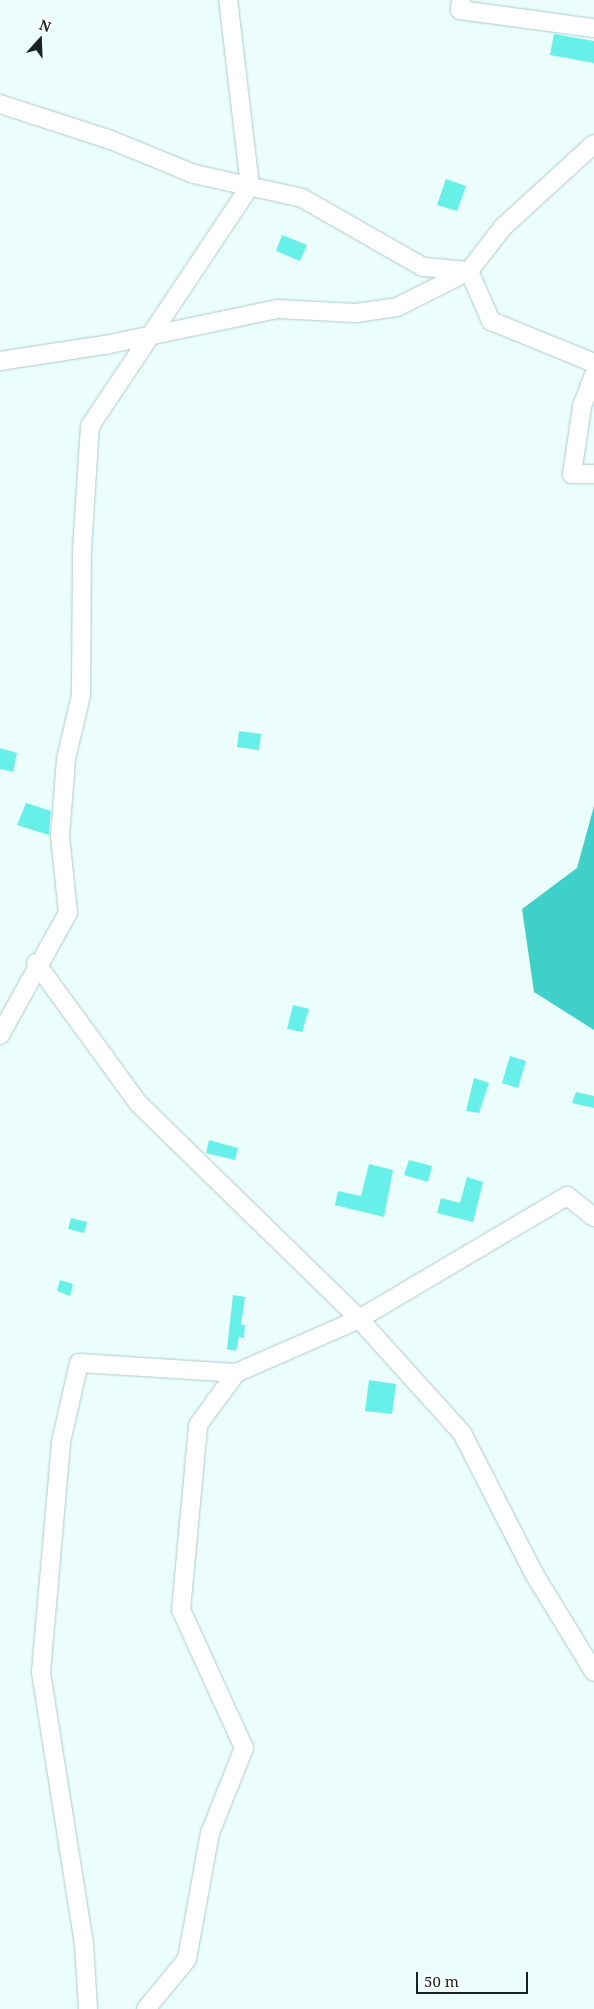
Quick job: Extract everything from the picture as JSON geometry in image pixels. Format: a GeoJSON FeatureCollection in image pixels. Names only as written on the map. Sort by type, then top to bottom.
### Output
{"type":"FeatureCollection","features":[{"type":"Feature","properties":{"kind":"street"},"geometry":{"type":"LineString","coordinates":[[0,1035],[36,963],[68,913],[60,836],[66,759],[81,695],[82,549],[90,426],[156,331],[250,186],[228,0]]}},
{"type":"Feature","properties":{"kind":"street"},"geometry":{"type":"LineString","coordinates":[[462,0],[460,10],[594,28]]}},
{"type":"Feature","properties":{"kind":"street"},"geometry":{"type":"LineString","coordinates":[[0,104],[112,140],[194,174],[302,198],[423,267],[469,271]]}},
{"type":"Feature","properties":{"kind":"street"},"geometry":{"type":"LineString","coordinates":[[0,361],[105,345],[156,331],[277,309],[356,312],[397,307],[469,271],[503,227],[594,144]]}},
{"type":"Feature","properties":{"kind":"street"},"geometry":{"type":"LineString","coordinates":[[469,271],[491,321],[594,363]]}},
{"type":"Feature","properties":{"kind":"street"},"geometry":{"type":"LineString","coordinates":[[594,375],[572,474],[594,474]]}},
{"type":"Feature","properties":{"kind":"street"},"geometry":{"type":"LineString","coordinates":[[36,963],[138,1103],[359,1318],[462,1433],[533,1572],[594,1672]]}},
{"type":"Feature","properties":{"kind":"street"},"geometry":{"type":"LineString","coordinates":[[88,2009],[84,1944],[41,1672],[61,1442],[79,1363],[236,1373],[359,1318],[567,1196],[594,1217]]}},
{"type":"Feature","properties":{"kind":"street"},"geometry":{"type":"LineString","coordinates":[[146,2009],[187,1959],[210,1833],[244,1748],[181,1610],[198,1425],[236,1373]]}},
{"type":"Feature","properties":{"kind":"water"},"geometry":{"type":"Polygon","coordinates":[[[594,806],[594,1030],[534,992],[522,909],[577,868],[594,806]]]}},
{"type":"Feature","properties":{"kind":"building"},"geometry":{"type":"Polygon","coordinates":[[[554,34],[594,41],[594,63],[550,55],[554,34]]]}},
{"type":"Feature","properties":{"kind":"building"},"geometry":{"type":"Polygon","coordinates":[[[446,179],[466,186],[457,211],[437,205],[446,179]]]}},
{"type":"Feature","properties":{"kind":"building"},"geometry":{"type":"Polygon","coordinates":[[[282,235],[307,245],[300,261],[276,251],[282,235]]]}},
{"type":"Feature","properties":{"kind":"building"},"geometry":{"type":"Polygon","coordinates":[[[239,731],[261,734],[259,750],[237,747],[239,731]]]}},
{"type":"Feature","properties":{"kind":"building"},"geometry":{"type":"Polygon","coordinates":[[[0,748],[17,753],[13,772],[0,769],[0,748]]]}},
{"type":"Feature","properties":{"kind":"building"},"geometry":{"type":"Polygon","coordinates":[[[26,803],[51,811],[49,835],[17,825],[26,803]]]}},
{"type":"Feature","properties":{"kind":"building"},"geometry":{"type":"Polygon","coordinates":[[[293,1005],[309,1009],[302,1032],[287,1029],[293,1005]]]}},
{"type":"Feature","properties":{"kind":"building"},"geometry":{"type":"Polygon","coordinates":[[[510,1056],[526,1061],[518,1088],[502,1083],[510,1056]]]}},
{"type":"Feature","properties":{"kind":"building"},"geometry":{"type":"Polygon","coordinates":[[[474,1078],[489,1083],[479,1113],[466,1111],[474,1078]]]}},
{"type":"Feature","properties":{"kind":"building"},"geometry":{"type":"Polygon","coordinates":[[[576,1092],[594,1096],[594,1108],[572,1103],[576,1092]]]}},
{"type":"Feature","properties":{"kind":"building"},"geometry":{"type":"Polygon","coordinates":[[[209,1140],[238,1148],[235,1160],[206,1153],[209,1140]]]}},
{"type":"Feature","properties":{"kind":"building"},"geometry":{"type":"Polygon","coordinates":[[[409,1160],[432,1166],[428,1182],[404,1175],[409,1160]]]}},
{"type":"Feature","properties":{"kind":"building"},"geometry":{"type":"Polygon","coordinates":[[[369,1164],[393,1170],[384,1217],[335,1205],[338,1191],[361,1196],[369,1164]]]}},
{"type":"Feature","properties":{"kind":"building"},"geometry":{"type":"Polygon","coordinates":[[[467,1177],[483,1182],[473,1222],[437,1213],[441,1198],[460,1203],[467,1177]]]}},
{"type":"Feature","properties":{"kind":"building"},"geometry":{"type":"Polygon","coordinates":[[[71,1218],[87,1222],[84,1233],[68,1229],[71,1218]]]}},
{"type":"Feature","properties":{"kind":"building"},"geometry":{"type":"Polygon","coordinates":[[[60,1280],[73,1284],[70,1296],[57,1291],[60,1280]]]}},
{"type":"Feature","properties":{"kind":"building"},"geometry":{"type":"Polygon","coordinates":[[[233,1295],[245,1297],[241,1325],[245,1325],[244,1338],[239,1337],[236,1351],[227,1349],[233,1295]]]}},
{"type":"Feature","properties":{"kind":"building"},"geometry":{"type":"Polygon","coordinates":[[[369,1380],[396,1384],[392,1414],[365,1411],[369,1380]]]}}]}
